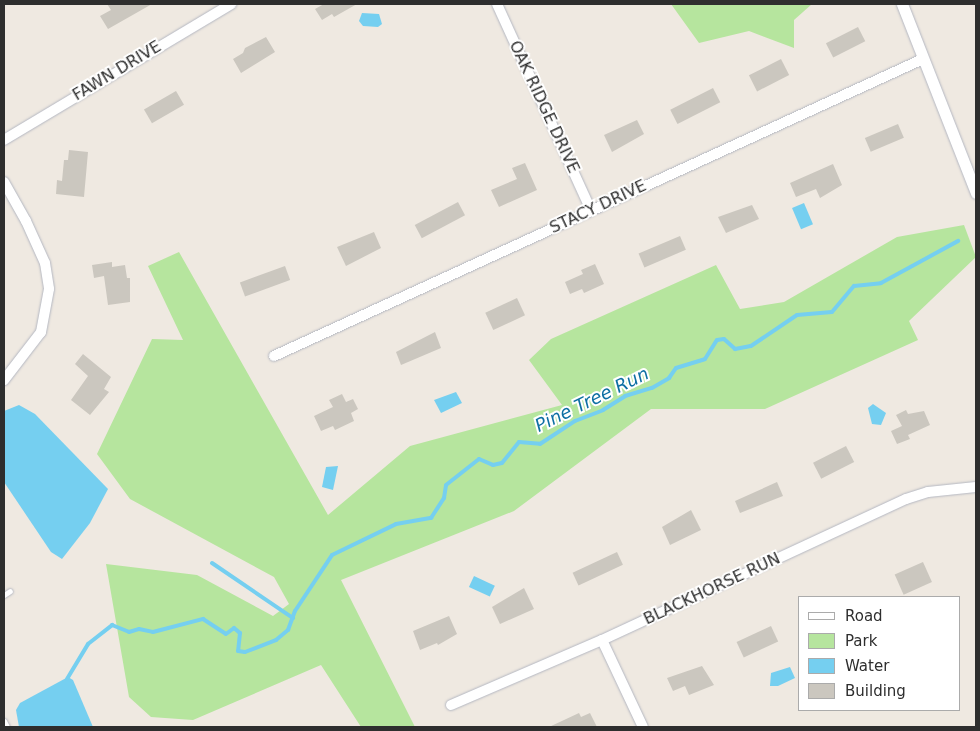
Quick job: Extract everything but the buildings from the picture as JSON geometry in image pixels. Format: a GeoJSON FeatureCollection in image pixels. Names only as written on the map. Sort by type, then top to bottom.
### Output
{"type":"FeatureCollection","features":[{"type":"Feature","properties":{"kind":"street","name":"FAWN DRIVE"},"geometry":{"type":"LineString","coordinates":[[4,140],[231,4]]}},
{"type":"Feature","properties":{"kind":"street","name":"OAK RIDGE DRIVE"},"geometry":{"type":"LineString","coordinates":[[496,4],[591,210]]}},
{"type":"Feature","properties":{"kind":"street"},"geometry":{"type":"LineString","coordinates":[[902,4],[976,193]]}},
{"type":"Feature","properties":{"kind":"street","name":"STACY DRIVE"},"geometry":{"type":"LineString","coordinates":[[274,356],[923,59]]}},
{"type":"Feature","properties":{"kind":"street"},"geometry":{"type":"LineString","coordinates":[[4,182],[26,221],[44,263],[49,289],[41,332],[4,380]]}},
{"type":"Feature","properties":{"kind":"street","name":"BLACKHORSE RUN"},"geometry":{"type":"LineString","coordinates":[[451,705],[602,640],[906,498],[928,492],[976,487]]}},
{"type":"Feature","properties":{"kind":"street"},"geometry":{"type":"LineString","coordinates":[[602,640],[643,727]]}},
{"type":"Feature","properties":{"kind":"lane"},"geometry":{"type":"LineString","coordinates":[[4,595],[10,591]]}},
{"type":"Feature","properties":{"kind":"lane"},"geometry":{"type":"LineString","coordinates":[[4,721],[7,727]]}},
{"type":"Feature","properties":{"kind":"green space"},"geometry":{"type":"Polygon","coordinates":[[[671,4],[812,4],[794,20],[794,48],[749,31],[699,43],[671,4]]]}},
{"type":"Feature","properties":{"kind":"green space"},"geometry":{"type":"Polygon","coordinates":[[[964,225],[976,257],[909,321],[918,340],[765,409],[651,409],[514,511],[341,580],[415,727],[361,727],[321,665],[193,720],[151,717],[129,697],[106,564],[197,575],[273,616],[289,604],[274,577],[130,499],[97,454],[152,339],[183,340],[148,266],[179,252],[328,515],[410,446],[562,405],[529,360],[551,339],[716,265],[740,309],[784,302],[897,237],[964,225]]]}},
{"type":"Feature","properties":{"kind":"water"},"geometry":{"type":"Polygon","coordinates":[[[362,13],[379,14],[382,24],[378,27],[363,26],[359,21],[362,13]]]}},
{"type":"Feature","properties":{"kind":"water"},"geometry":{"type":"Polygon","coordinates":[[[804,203],[813,224],[801,229],[792,208],[804,203]]]}},
{"type":"Feature","properties":{"kind":"water"},"geometry":{"type":"Polygon","coordinates":[[[456,392],[462,403],[441,413],[434,400],[456,392]]]}},
{"type":"Feature","properties":{"kind":"water"},"geometry":{"type":"Polygon","coordinates":[[[873,404],[886,413],[881,425],[872,424],[868,408],[873,404]]]}},
{"type":"Feature","properties":{"kind":"water"},"geometry":{"type":"Polygon","coordinates":[[[19,405],[35,414],[108,489],[90,523],[62,559],[51,552],[4,482],[4,411],[19,405]]]}},
{"type":"Feature","properties":{"kind":"water"},"geometry":{"type":"Polygon","coordinates":[[[338,466],[333,490],[322,487],[326,467],[338,466]]]}},
{"type":"Feature","properties":{"kind":"water"},"geometry":{"type":"Polygon","coordinates":[[[474,576],[495,586],[490,597],[469,587],[474,576]]]}},
{"type":"Feature","properties":{"kind":"water"},"geometry":{"type":"Polygon","coordinates":[[[790,667],[795,678],[778,686],[770,686],[771,673],[790,667]]]}},
{"type":"Feature","properties":{"kind":"water"},"geometry":{"type":"Polygon","coordinates":[[[68,677],[73,680],[93,727],[19,727],[16,710],[20,703],[68,677]]]}},
{"type":"Feature","properties":{"kind":"waterway","name":"Pine Tree Run"},"geometry":{"type":"LineString","coordinates":[[67,679],[88,644],[112,625],[129,632],[139,629],[153,632],[203,619],[226,634],[234,628],[240,633],[238,651],[245,652],[276,640],[288,630],[295,611],[332,555],[396,524],[431,518],[444,498],[446,485],[479,459],[493,465],[502,463],[519,442],[540,444],[575,421],[603,410],[625,396],[652,388],[669,378],[676,368],[705,359],[717,340],[724,339],[735,349],[751,346],[797,315],[832,312],[854,286],[881,283],[958,241]]}},
{"type":"Feature","properties":{"kind":"waterway"},"geometry":{"type":"LineString","coordinates":[[212,563],[293,618]]}}]}
